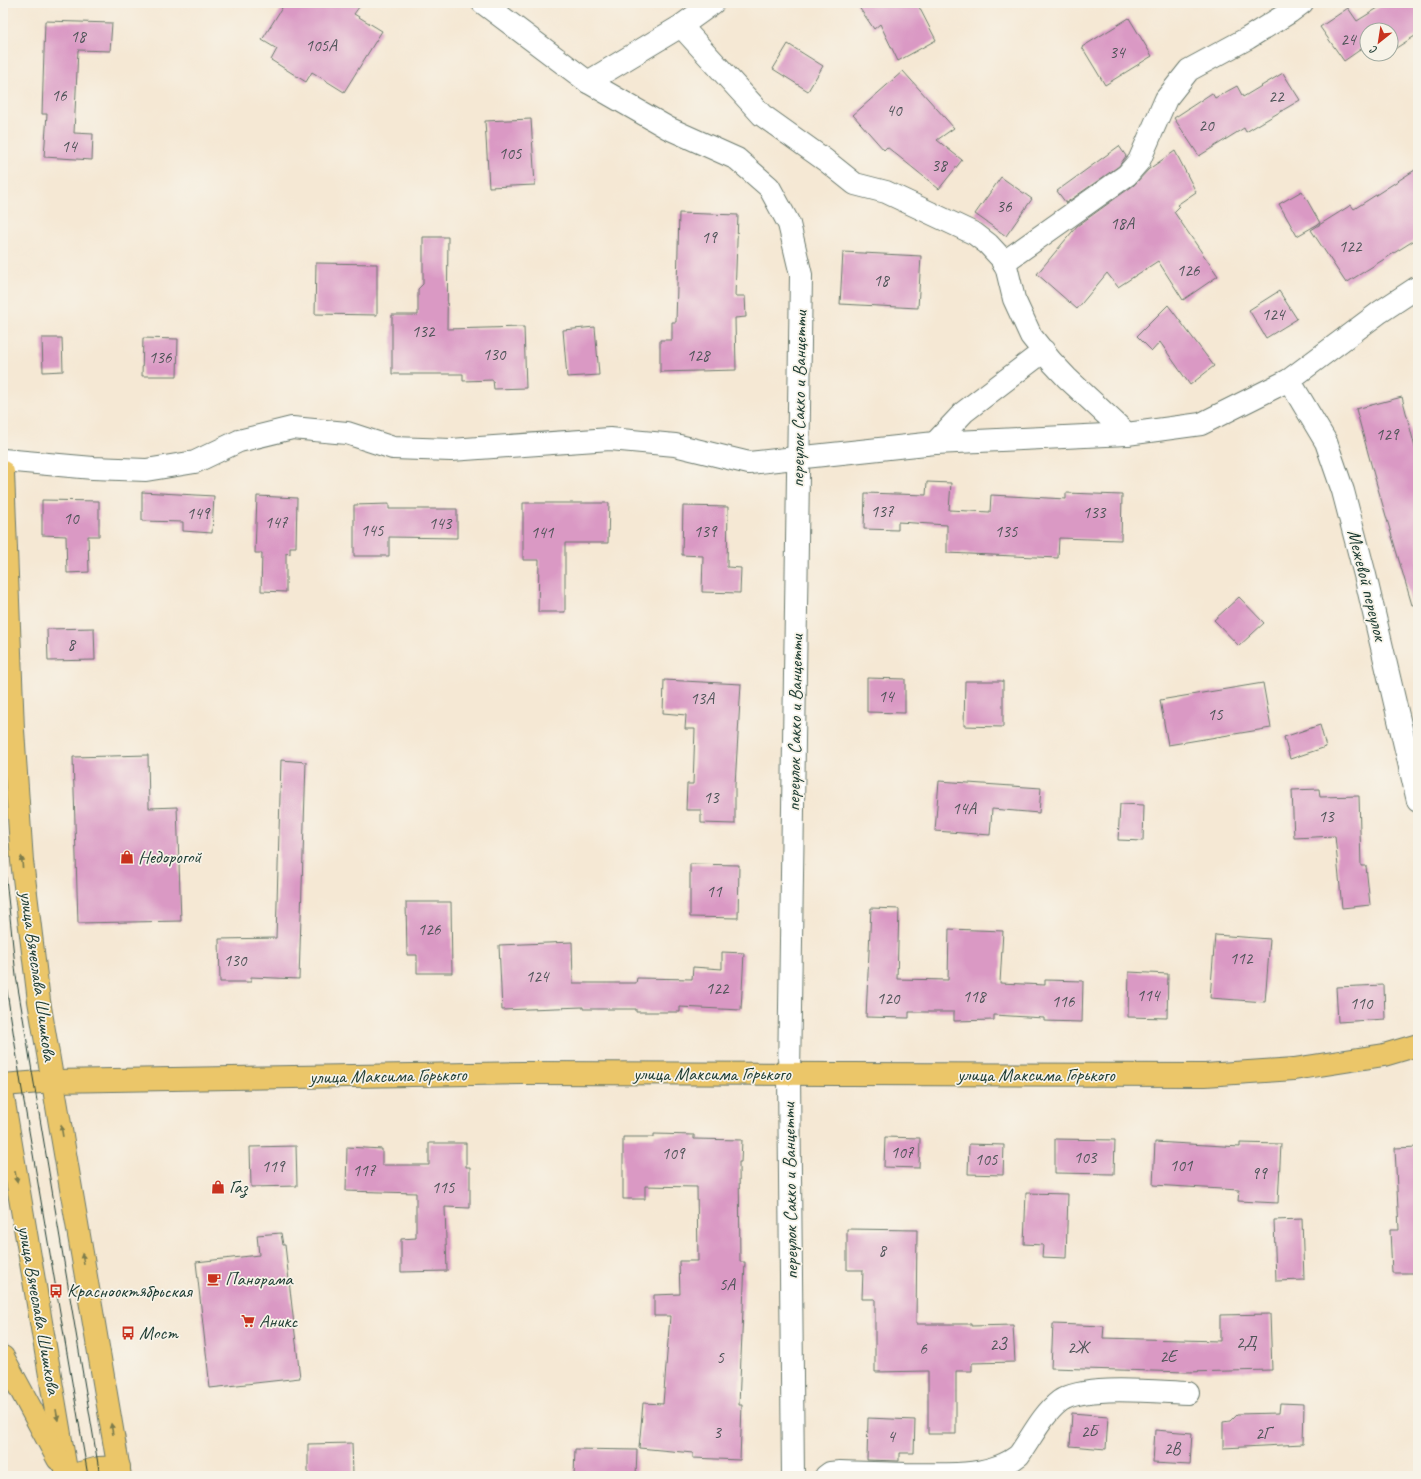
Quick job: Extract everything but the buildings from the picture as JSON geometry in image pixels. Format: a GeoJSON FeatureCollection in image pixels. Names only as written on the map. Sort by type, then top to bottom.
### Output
{"type":"FeatureCollection","features":[{"type":"Feature","properties":{"kind":"main road","name":"улица Вячеслава Шишкова"},"geometry":{"type":"LineString","coordinates":[[3,472],[13,730],[22,861],[39,1001],[120,1472]]}},
{"type":"Feature","properties":{"kind":"main road","name":"улица Максима Горького"},"geometry":{"type":"LineString","coordinates":[[3,1085],[53,1081],[523,1073],[789,1075],[1205,1075],[1294,1069],[1384,1055],[1418,1045]]}},
{"type":"Feature","properties":{"kind":"main road","name":"улица Вячеслава Шишкова"},"geometry":{"type":"LineString","coordinates":[[3,1097],[68,1476]]}},
{"type":"Feature","properties":{"kind":"main road"},"geometry":{"type":"LineString","coordinates":[[3,1356],[68,1476],[99,1468],[120,1472]]}},
{"type":"Feature","properties":{"kind":"street","name":"переулок Сакко и Ванцетти"},"geometry":{"type":"LineString","coordinates":[[483,3],[588,82],[668,128],[737,159],[770,187],[789,224],[801,275],[789,1075],[793,1476]]}},
{"type":"Feature","properties":{"kind":"street"},"geometry":{"type":"LineString","coordinates":[[588,82],[681,26],[713,3]]}},
{"type":"Feature","properties":{"kind":"street"},"geometry":{"type":"LineString","coordinates":[[1003,263],[1127,176],[1141,155],[1166,99],[1189,70],[1248,38],[1302,3]]}},
{"type":"Feature","properties":{"kind":"street"},"geometry":{"type":"LineString","coordinates":[[681,26],[762,115],[825,160],[855,184],[886,192],[975,234],[988,244],[1001,258],[1007,270],[1014,299],[1031,336],[1067,378],[1127,434]]}},
{"type":"Feature","properties":{"kind":"street"},"geometry":{"type":"LineString","coordinates":[[3,460],[93,468],[146,470],[195,462],[239,441],[292,428],[347,432],[393,448],[451,450],[610,439],[675,444],[749,463],[935,443],[1127,434],[1201,424],[1289,380],[1380,312],[1418,287]]}},
{"type":"Feature","properties":{"kind":"street"},"geometry":{"type":"LineString","coordinates":[[935,443],[964,412],[1044,351]]}},
{"type":"Feature","properties":{"kind":"street","name":"Межевой переулок"},"geometry":{"type":"LineString","coordinates":[[1289,380],[1326,442],[1342,491],[1358,547],[1418,801]]}},
{"type":"Feature","properties":{"kind":"street"},"geometry":{"type":"LineString","coordinates":[[826,1476],[840,1472],[959,1474],[987,1469],[1004,1464],[1019,1455],[1050,1411],[1060,1401],[1069,1396],[1097,1390],[1188,1393]]}},
{"type":"Feature","properties":{"kind":"tram line"},"geometry":{"type":"LineString","coordinates":[[3,828],[5,868],[16,976],[100,1476]]}},
{"type":"Feature","properties":{"kind":"tram line"},"geometry":{"type":"LineString","coordinates":[[3,965],[21,1084],[88,1476]]}},
{"type":"Feature","properties":{"kind":"place","name":"Недорогой"},"geometry":{"type":"Point","coordinates":[127,857]}},
{"type":"Feature","properties":{"kind":"place","name":"Газ"},"geometry":{"type":"Point","coordinates":[218,1187]}},
{"type":"Feature","properties":{"kind":"place","name":"Панорама"},"geometry":{"type":"Point","coordinates":[214,1279]}},
{"type":"Feature","properties":{"kind":"place","name":"Краснооктябрьская"},"geometry":{"type":"Point","coordinates":[56,1291]}},
{"type":"Feature","properties":{"kind":"place","name":"Аникс"},"geometry":{"type":"Point","coordinates":[248,1321]}},
{"type":"Feature","properties":{"kind":"place","name":"Мост"},"geometry":{"type":"Point","coordinates":[128,1333]}}]}
